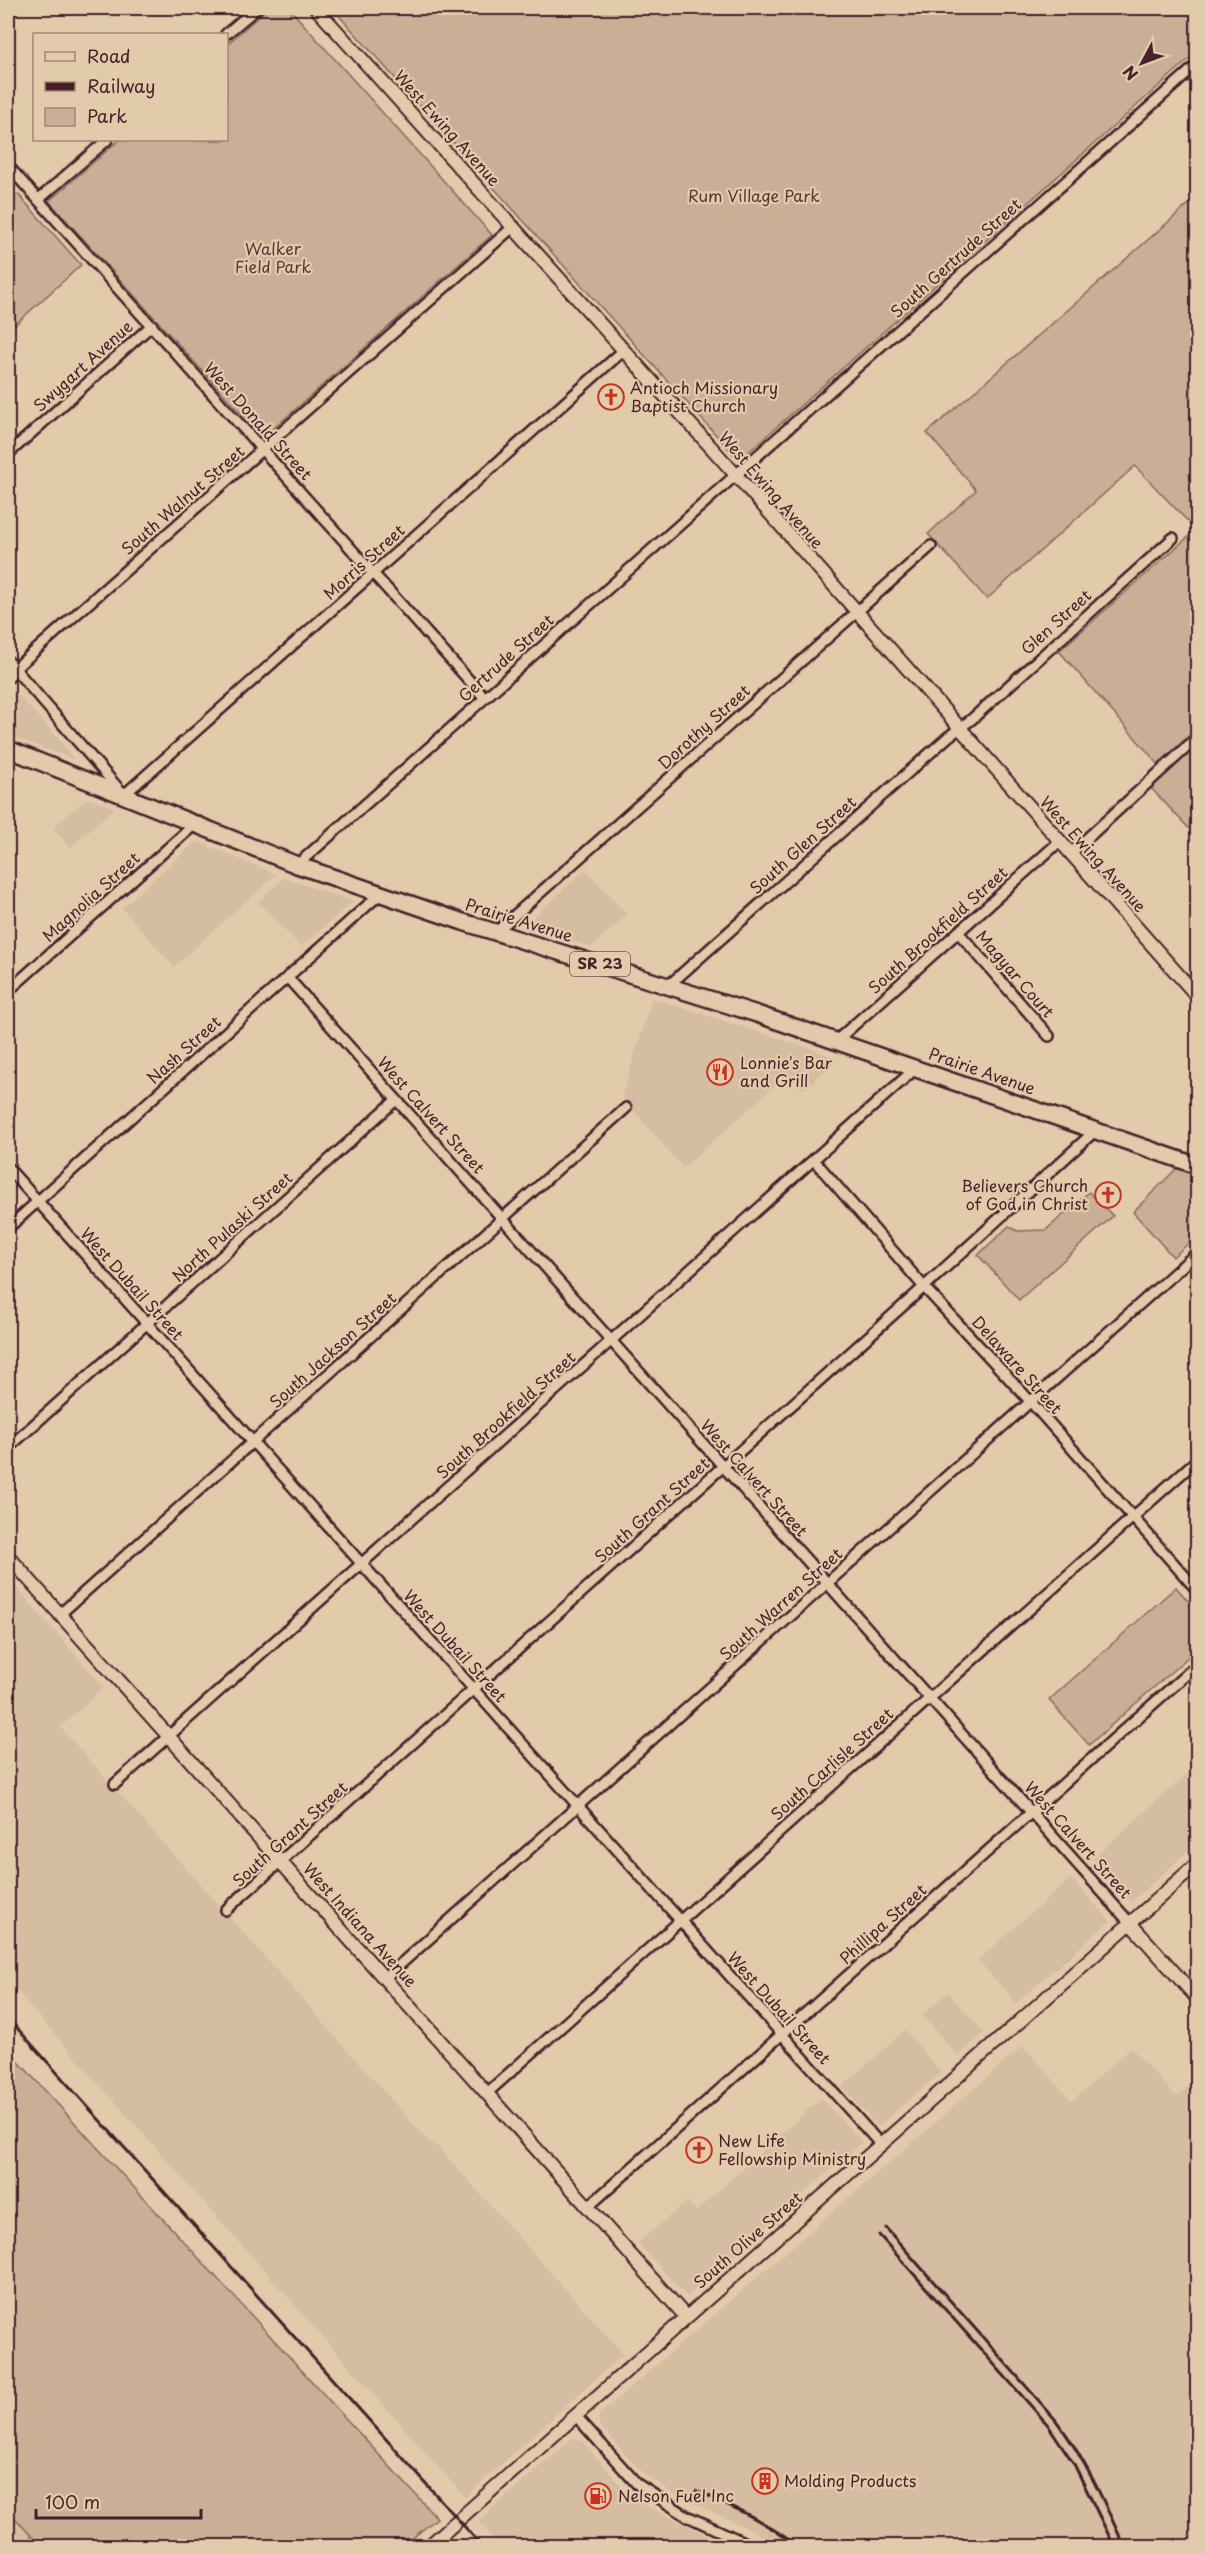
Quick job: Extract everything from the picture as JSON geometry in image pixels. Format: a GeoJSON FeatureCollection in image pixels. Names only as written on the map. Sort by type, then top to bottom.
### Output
{"type":"FeatureCollection","features":[{"type":"Feature","properties":{"kind":"main road","name":"Prairie Avenue"},"geometry":{"type":"LineString","coordinates":[[8,749],[297,865],[380,894],[836,1041],[1197,1166]]}},
{"type":"Feature","properties":{"kind":"street"},"geometry":{"type":"LineString","coordinates":[[227,33],[257,8]]}},
{"type":"Feature","properties":{"kind":"street","name":"West Ewing Avenue"},"geometry":{"type":"LineString","coordinates":[[316,8],[736,475],[1197,998]]}},
{"type":"Feature","properties":{"kind":"street","name":"South Gertrude Street"},"geometry":{"type":"LineString","coordinates":[[736,475],[1197,64]]}},
{"type":"Feature","properties":{"kind":"street"},"geometry":{"type":"LineString","coordinates":[[38,200],[106,141]]}},
{"type":"Feature","properties":{"kind":"street","name":"West Donald Street"},"geometry":{"type":"LineString","coordinates":[[8,166],[484,697]]}},
{"type":"Feature","properties":{"kind":"street","name":"South Walnut Street"},"geometry":{"type":"LineString","coordinates":[[8,678],[514,226]]}},
{"type":"Feature","properties":{"kind":"street","name":"Swygart Avenue"},"geometry":{"type":"LineString","coordinates":[[8,454],[152,325]]}},
{"type":"Feature","properties":{"kind":"street","name":"Morris Street"},"geometry":{"type":"LineString","coordinates":[[124,795],[624,350]]}},
{"type":"Feature","properties":{"kind":"street","name":"Gertrude Street"},"geometry":{"type":"LineString","coordinates":[[297,865],[736,475]]}},
{"type":"Feature","properties":{"kind":"street","name":"Glen Street"},"geometry":{"type":"LineString","coordinates":[[959,729],[1173,538]]}},
{"type":"Feature","properties":{"kind":"street","name":"Dorothy Street"},"geometry":{"type":"LineString","coordinates":[[497,931],[931,546]]}},
{"type":"Feature","properties":{"kind":"street"},"geometry":{"type":"LineString","coordinates":[[8,661],[124,795]]}},
{"type":"Feature","properties":{"kind":"street","name":"South Glen Street"},"geometry":{"type":"LineString","coordinates":[[668,986],[959,729]]}},
{"type":"Feature","properties":{"kind":"street"},"geometry":{"type":"LineString","coordinates":[[1070,854],[1197,737]]}},
{"type":"Feature","properties":{"kind":"street","name":"Magnolia Street"},"geometry":{"type":"LineString","coordinates":[[8,991],[195,824]]}},
{"type":"Feature","properties":{"kind":"street","name":"South Brookfield Street"},"geometry":{"type":"LineString","coordinates":[[836,1041],[1059,842]]}},
{"type":"Feature","properties":{"kind":"street","name":"Nash Street"},"geometry":{"type":"LineString","coordinates":[[8,1228],[380,894]]}},
{"type":"Feature","properties":{"kind":"street","name":"Magyar Court"},"geometry":{"type":"LineString","coordinates":[[958,932],[1049,1036]]}},
{"type":"Feature","properties":{"kind":"street","name":"West Calvert Street"},"geometry":{"type":"LineString","coordinates":[[288,978],[1197,1999]]}},
{"type":"Feature","properties":{"kind":"street","name":"South Brookfield Street"},"geometry":{"type":"LineString","coordinates":[[115,1784],[916,1068]]}},
{"type":"Feature","properties":{"kind":"street","name":"North Pulaski Street"},"geometry":{"type":"LineString","coordinates":[[8,1448],[396,1100]]}},
{"type":"Feature","properties":{"kind":"street","name":"South Jackson Street"},"geometry":{"type":"LineString","coordinates":[[59,1615],[626,1108]]}},
{"type":"Feature","properties":{"kind":"street","name":"South Grant Street"},"geometry":{"type":"LineString","coordinates":[[226,1910],[723,1468],[1096,1130]]}},
{"type":"Feature","properties":{"kind":"street","name":"Delaware Street"},"geometry":{"type":"LineString","coordinates":[[814,1160],[924,1287],[1030,1401],[1197,1590]]}},
{"type":"Feature","properties":{"kind":"street","name":"West Dubail Street"},"geometry":{"type":"LineString","coordinates":[[8,1168],[881,2145]]}},
{"type":"Feature","properties":{"kind":"street","name":"South Warren Street"},"geometry":{"type":"LineString","coordinates":[[385,1978],[1197,1252]]}},
{"type":"Feature","properties":{"kind":"street","name":"South Carlisle Street"},"geometry":{"type":"LineString","coordinates":[[487,2093],[1197,1459]]}},
{"type":"Feature","properties":{"kind":"street","name":"West Indiana Avenue"},"geometry":{"type":"LineString","coordinates":[[8,1556],[686,2316]]}},
{"type":"Feature","properties":{"kind":"street","name":"Phillipa Street"},"geometry":{"type":"LineString","coordinates":[[589,2206],[1197,1664]]}},
{"type":"Feature","properties":{"kind":"street","name":"South Olive Street"},"geometry":{"type":"LineString","coordinates":[[429,2547],[1197,1863]]}},
{"type":"Feature","properties":{"kind":"street"},"geometry":{"type":"LineString","coordinates":[[576,2416],[638,2484],[687,2516],[720,2529],[753,2547]]}},
{"type":"Feature","properties":{"kind":"shaded area"},"geometry":{"type":"Polygon","coordinates":[[[12,689],[58,738],[73,759],[8,735],[8,693],[12,689]]]}},
{"type":"Feature","properties":{"kind":"shaded area"},"geometry":{"type":"Polygon","coordinates":[[[87,798],[114,808],[70,848],[53,828],[87,798]]]}},
{"type":"Feature","properties":{"kind":"shaded area"},"geometry":{"type":"Polygon","coordinates":[[[196,841],[276,874],[174,967],[122,908],[196,841]]]}},
{"type":"Feature","properties":{"kind":"shaded area"},"geometry":{"type":"Polygon","coordinates":[[[586,869],[627,915],[591,947],[524,926],[586,869]]]}},
{"type":"Feature","properties":{"kind":"shaded area"},"geometry":{"type":"Polygon","coordinates":[[[284,878],[353,901],[301,947],[258,902],[284,878]]]}},
{"type":"Feature","properties":{"kind":"shaded area"},"geometry":{"type":"Polygon","coordinates":[[[652,998],[838,1059],[803,1090],[788,1074],[683,1168],[622,1097],[652,998]]]}},
{"type":"Feature","properties":{"kind":"shaded area"},"geometry":{"type":"Polygon","coordinates":[[[8,1578],[104,1687],[60,1727],[429,2142],[439,2148],[623,2354],[465,2497],[8,1981],[8,1578]]]}},
{"type":"Feature","properties":{"kind":"shaded area"},"geometry":{"type":"Polygon","coordinates":[[[1197,1765],[1197,1843],[1131,1902],[1093,1859],[1197,1765]]]}},
{"type":"Feature","properties":{"kind":"shaded area"},"geometry":{"type":"Polygon","coordinates":[[[1071,1878],[1110,1921],[1016,2003],[978,1960],[1071,1878]]]}},
{"type":"Feature","properties":{"kind":"shaded area"},"geometry":{"type":"Polygon","coordinates":[[[948,1992],[984,2033],[958,2056],[922,2015],[948,1992]]]}},
{"type":"Feature","properties":{"kind":"shaded area"},"geometry":{"type":"Polygon","coordinates":[[[905,2030],[941,2072],[878,2127],[842,2087],[905,2030]]]}},
{"type":"Feature","properties":{"kind":"shaded area"},"geometry":{"type":"Polygon","coordinates":[[[1023,2046],[1072,2101],[1131,2048],[1176,2097],[1197,2079],[1198,2311],[1187,2321],[1198,2346],[1197,2546],[776,2546],[752,2530],[674,2494],[642,2472],[599,2425],[599,2415],[1023,2046]]]}},
{"type":"Feature","properties":{"kind":"shaded area"},"geometry":{"type":"Polygon","coordinates":[[[821,2098],[862,2142],[687,2297],[638,2243],[687,2201],[696,2211],[821,2098]]]}},
{"type":"Feature","properties":{"kind":"shaded area"},"geometry":{"type":"Polygon","coordinates":[[[573,2438],[581,2440],[624,2489],[642,2504],[730,2546],[500,2546],[478,2521],[573,2438]]]}},
{"type":"Feature","properties":{"kind":"shaded area"},"geometry":{"type":"Polygon","coordinates":[[[8,2510],[40,2546],[8,2546],[8,2510]]]}},
{"type":"Feature","properties":{"kind":"green space","name":"Walker Field Park"},"geometry":{"type":"Polygon","coordinates":[[[268,8],[289,8],[492,235],[263,438],[49,201],[118,141],[228,141],[228,43],[268,8]]]}},
{"type":"Feature","properties":{"kind":"green space","name":"Rum Village Park"},"geometry":{"type":"Polygon","coordinates":[[[332,8],[1197,8],[1197,52],[743,457],[735,456],[332,8]]]}},
{"type":"Feature","properties":{"kind":"green space"},"geometry":{"type":"Polygon","coordinates":[[[18,194],[81,265],[8,331],[8,203],[18,194]]]}},
{"type":"Feature","properties":{"kind":"green space"},"geometry":{"type":"Polygon","coordinates":[[[1197,197],[1197,728],[1158,764],[1059,651],[1196,530],[1135,466],[987,599],[928,534],[976,490],[927,433],[1197,197]]]}},
{"type":"Feature","properties":{"kind":"green space"},"geometry":{"type":"Polygon","coordinates":[[[1197,744],[1197,837],[1150,787],[1197,744]]]}},
{"type":"Feature","properties":{"kind":"green space"},"geometry":{"type":"Polygon","coordinates":[[[1177,1168],[1197,1174],[1198,1235],[1173,1257],[1133,1212],[1177,1168]]]}},
{"type":"Feature","properties":{"kind":"green space"},"geometry":{"type":"Polygon","coordinates":[[[1089,1192],[1113,1216],[1019,1300],[978,1255],[1009,1226],[1017,1231],[1046,1230],[1089,1192]]]}},
{"type":"Feature","properties":{"kind":"green space"},"geometry":{"type":"Polygon","coordinates":[[[1176,1587],[1197,1611],[1197,1649],[1089,1745],[1049,1700],[1176,1587]]]}},
{"type":"Feature","properties":{"kind":"green space"},"geometry":{"type":"Polygon","coordinates":[[[8,2050],[437,2518],[403,2546],[40,2546],[8,2510],[8,2050]]]}},
{"type":"Feature","properties":{"kind":"railway"},"geometry":{"type":"LineString","coordinates":[[8,2018],[482,2546]]}},
{"type":"Feature","properties":{"kind":"railway"},"geometry":{"type":"LineString","coordinates":[[886,2228],[1055,2419],[1085,2464],[1124,2546]]}},
{"type":"Feature","properties":{"kind":"railway"},"geometry":{"type":"LineString","coordinates":[[879,2235],[1048,2425],[1074,2464],[1114,2546]]}},
{"type":"Feature","properties":{"kind":"railway"},"geometry":{"type":"LineString","coordinates":[[696,2491],[748,2515],[797,2546]]}},
{"type":"Feature","properties":{"kind":"place","name":"Antioch Missionary Baptist Church"},"geometry":{"type":"Point","coordinates":[611,397]}},
{"type":"Feature","properties":{"kind":"place","name":"Lonnie's Bar and Grill"},"geometry":{"type":"Point","coordinates":[720,1072]}},
{"type":"Feature","properties":{"kind":"place","name":"Believers Church of God in Christ"},"geometry":{"type":"Point","coordinates":[1108,1195]}},
{"type":"Feature","properties":{"kind":"place","name":"New Life Fellowship Ministry"},"geometry":{"type":"Point","coordinates":[699,2150]}},
{"type":"Feature","properties":{"kind":"place","name":"Molding Products"},"geometry":{"type":"Point","coordinates":[765,2481]}},
{"type":"Feature","properties":{"kind":"place","name":"Nelson Fuel Inc"},"geometry":{"type":"Point","coordinates":[598,2496]}}]}
